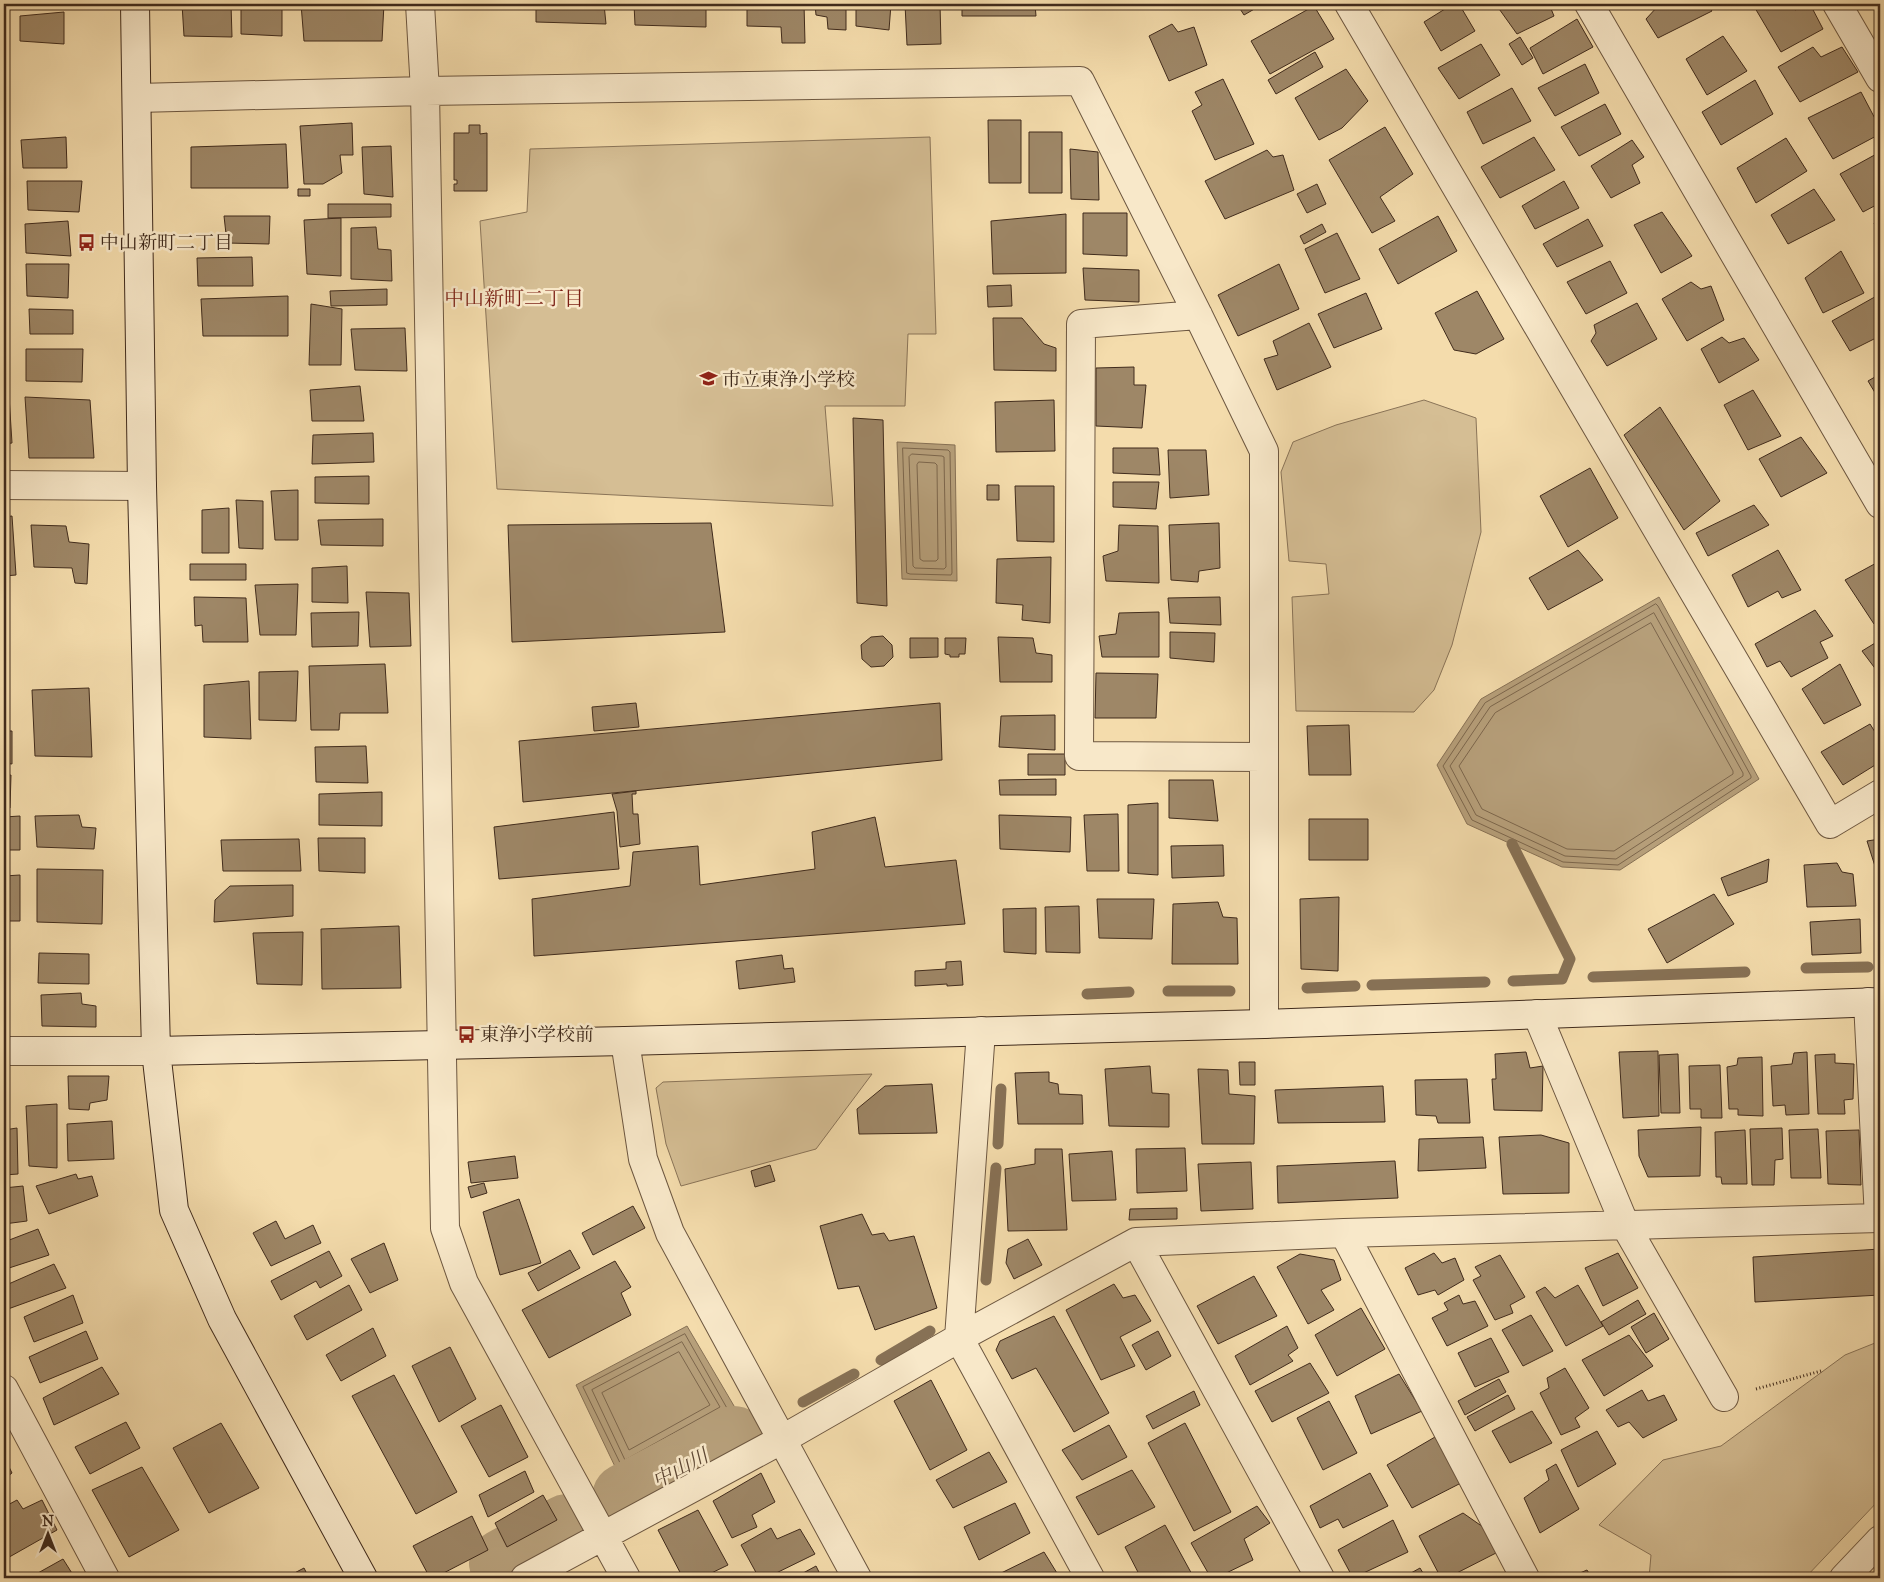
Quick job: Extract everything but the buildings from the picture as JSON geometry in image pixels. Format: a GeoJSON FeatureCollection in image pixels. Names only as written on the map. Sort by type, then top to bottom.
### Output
{"type":"FeatureCollection","features":[{"type":"Feature","properties":{"kind":"street"},"geometry":{"type":"LineString","coordinates":[[135,4],[142,486],[156,1051],[174,1210],[222,1319],[363,1578]]}},
{"type":"Feature","properties":{"kind":"street"},"geometry":{"type":"LineString","coordinates":[[420,4],[425,91],[445,1228],[464,1283],[626,1578]]}},
{"type":"Feature","properties":{"kind":"street"},"geometry":{"type":"LineString","coordinates":[[1348,4],[1830,824],[1880,794]]}},
{"type":"Feature","properties":{"kind":"street"},"geometry":{"type":"LineString","coordinates":[[1589,4],[1880,504]]}},
{"type":"Feature","properties":{"kind":"street"},"geometry":{"type":"LineString","coordinates":[[1837,4],[1880,78]]}},
{"type":"Feature","properties":{"kind":"street"},"geometry":{"type":"LineString","coordinates":[[137,98],[425,91],[1080,81],[1264,451],[1264,1024]]}},
{"type":"Feature","properties":{"kind":"street"},"geometry":{"type":"LineString","coordinates":[[1198,315],[1081,324],[1079,756],[1264,757]]}},
{"type":"Feature","properties":{"kind":"street"},"geometry":{"type":"LineString","coordinates":[[4,485],[142,486]]}},
{"type":"Feature","properties":{"kind":"street"},"geometry":{"type":"LineString","coordinates":[[4,1051],[156,1051],[625,1041],[1264,1024],[1874,1002],[1879,1218],[1344,1233],[1136,1242],[959,1338],[781,1440],[525,1578]]}},
{"type":"Feature","properties":{"kind":"street"},"geometry":{"type":"LineString","coordinates":[[1537,1014],[1625,1225],[1724,1397]]}},
{"type":"Feature","properties":{"kind":"street"},"geometry":{"type":"LineString","coordinates":[[981,1031],[959,1338],[1090,1578]]}},
{"type":"Feature","properties":{"kind":"street"},"geometry":{"type":"LineString","coordinates":[[625,1041],[643,1159],[670,1233],[857,1578]]}},
{"type":"Feature","properties":{"kind":"street"},"geometry":{"type":"LineString","coordinates":[[1344,1233],[1525,1578]]}},
{"type":"Feature","properties":{"kind":"street"},"geometry":{"type":"LineString","coordinates":[[1136,1242],[1320,1578]]}},
{"type":"Feature","properties":{"kind":"street"},"geometry":{"type":"LineString","coordinates":[[4,1389],[105,1578]]}},
{"type":"Feature","properties":{"kind":"street"},"geometry":{"type":"LineString","coordinates":[[1844,1578],[1880,1540]]}},
{"type":"Feature","properties":{"kind":"path"},"geometry":{"type":"LineString","coordinates":[[1724,1397],[1821,1372]]}},
{"type":"Feature","properties":{"kind":"shaded area"},"geometry":{"type":"Polygon","coordinates":[[[930,137],[936,334],[908,334],[905,406],[825,406],[833,506],[497,489],[480,221],[527,212],[530,149],[930,137]]]}},
{"type":"Feature","properties":{"kind":"shaded area"},"geometry":{"type":"Polygon","coordinates":[[[1424,400],[1476,418],[1481,532],[1452,645],[1434,690],[1414,712],[1296,711],[1292,597],[1329,594],[1326,564],[1289,561],[1281,472],[1293,442],[1336,425],[1424,400]]]}},
{"type":"Feature","properties":{"kind":"shaded area"},"geometry":{"type":"Polygon","coordinates":[[[872,1074],[816,1149],[681,1186],[666,1144],[656,1088],[663,1082],[872,1074]]]}},
{"type":"Feature","properties":{"kind":"shaded area"},"geometry":{"type":"Polygon","coordinates":[[[1880,1341],[1880,1499],[1805,1578],[1649,1578],[1651,1555],[1599,1525],[1663,1460],[1721,1446],[1845,1355],[1880,1341]]]}},
{"type":"Feature","properties":{"kind":"water"},"geometry":{"type":"Polygon","coordinates":[[[897,442],[955,445],[957,581],[902,579],[897,442]]]}},
{"type":"Feature","properties":{"kind":"water"},"geometry":{"type":"Polygon","coordinates":[[[1659,597],[1759,779],[1620,870],[1562,867],[1467,824],[1437,765],[1481,699],[1659,597]]]}},
{"type":"Feature","properties":{"kind":"water"},"geometry":{"type":"Polygon","coordinates":[[[687,1326],[737,1411],[620,1477],[576,1385],[687,1326]]]}},
{"type":"Feature","properties":{"kind":"waterway"},"geometry":{"type":"LineString","coordinates":[[1512,844],[1570,959],[1562,979],[1513,981]]}},
{"type":"Feature","properties":{"kind":"waterway"},"geometry":{"type":"LineString","coordinates":[[1806,968],[1868,967]]}},
{"type":"Feature","properties":{"kind":"waterway"},"geometry":{"type":"LineString","coordinates":[[1593,977],[1745,972]]}},
{"type":"Feature","properties":{"kind":"waterway"},"geometry":{"type":"LineString","coordinates":[[1372,985],[1485,982]]}},
{"type":"Feature","properties":{"kind":"waterway"},"geometry":{"type":"LineString","coordinates":[[1307,988],[1355,986]]}},
{"type":"Feature","properties":{"kind":"waterway"},"geometry":{"type":"LineString","coordinates":[[1168,991],[1230,991]]}},
{"type":"Feature","properties":{"kind":"waterway"},"geometry":{"type":"LineString","coordinates":[[1087,994],[1129,992]]}},
{"type":"Feature","properties":{"kind":"waterway"},"geometry":{"type":"LineString","coordinates":[[998,1144],[1001,1089]]}},
{"type":"Feature","properties":{"kind":"waterway"},"geometry":{"type":"LineString","coordinates":[[986,1280],[996,1168]]}},
{"type":"Feature","properties":{"kind":"waterway"},"geometry":{"type":"LineString","coordinates":[[881,1360],[930,1331]]}},
{"type":"Feature","properties":{"kind":"waterway"},"geometry":{"type":"LineString","coordinates":[[803,1402],[854,1374]]}},
{"type":"Feature","properties":{"kind":"waterway","name":"中山川"},"geometry":{"type":"LineString","coordinates":[[734,1440],[740,1437]]}},
{"type":"Feature","properties":{"kind":"waterway","name":"中山川"},"geometry":{"type":"LineString","coordinates":[[626,1497],[734,1440]]}},
{"type":"Feature","properties":{"kind":"waterway","name":"中山川"},"geometry":{"type":"LineString","coordinates":[[503,1563],[567,1528]]}},
{"type":"Feature","properties":{"kind":"place","name":"中山新町二丁目"},"geometry":{"type":"Point","coordinates":[86,242]}},
{"type":"Feature","properties":{"kind":"place","name":"市立東浄小学校"},"geometry":{"type":"Point","coordinates":[708,379]}},
{"type":"Feature","properties":{"kind":"place","name":"東浄小学校前"},"geometry":{"type":"Point","coordinates":[466,1034]}},
{"type":"Feature","properties":{"kind":"district","name":"中山新町二丁目"},"geometry":{"type":"Point","coordinates":[514,298]}}]}
